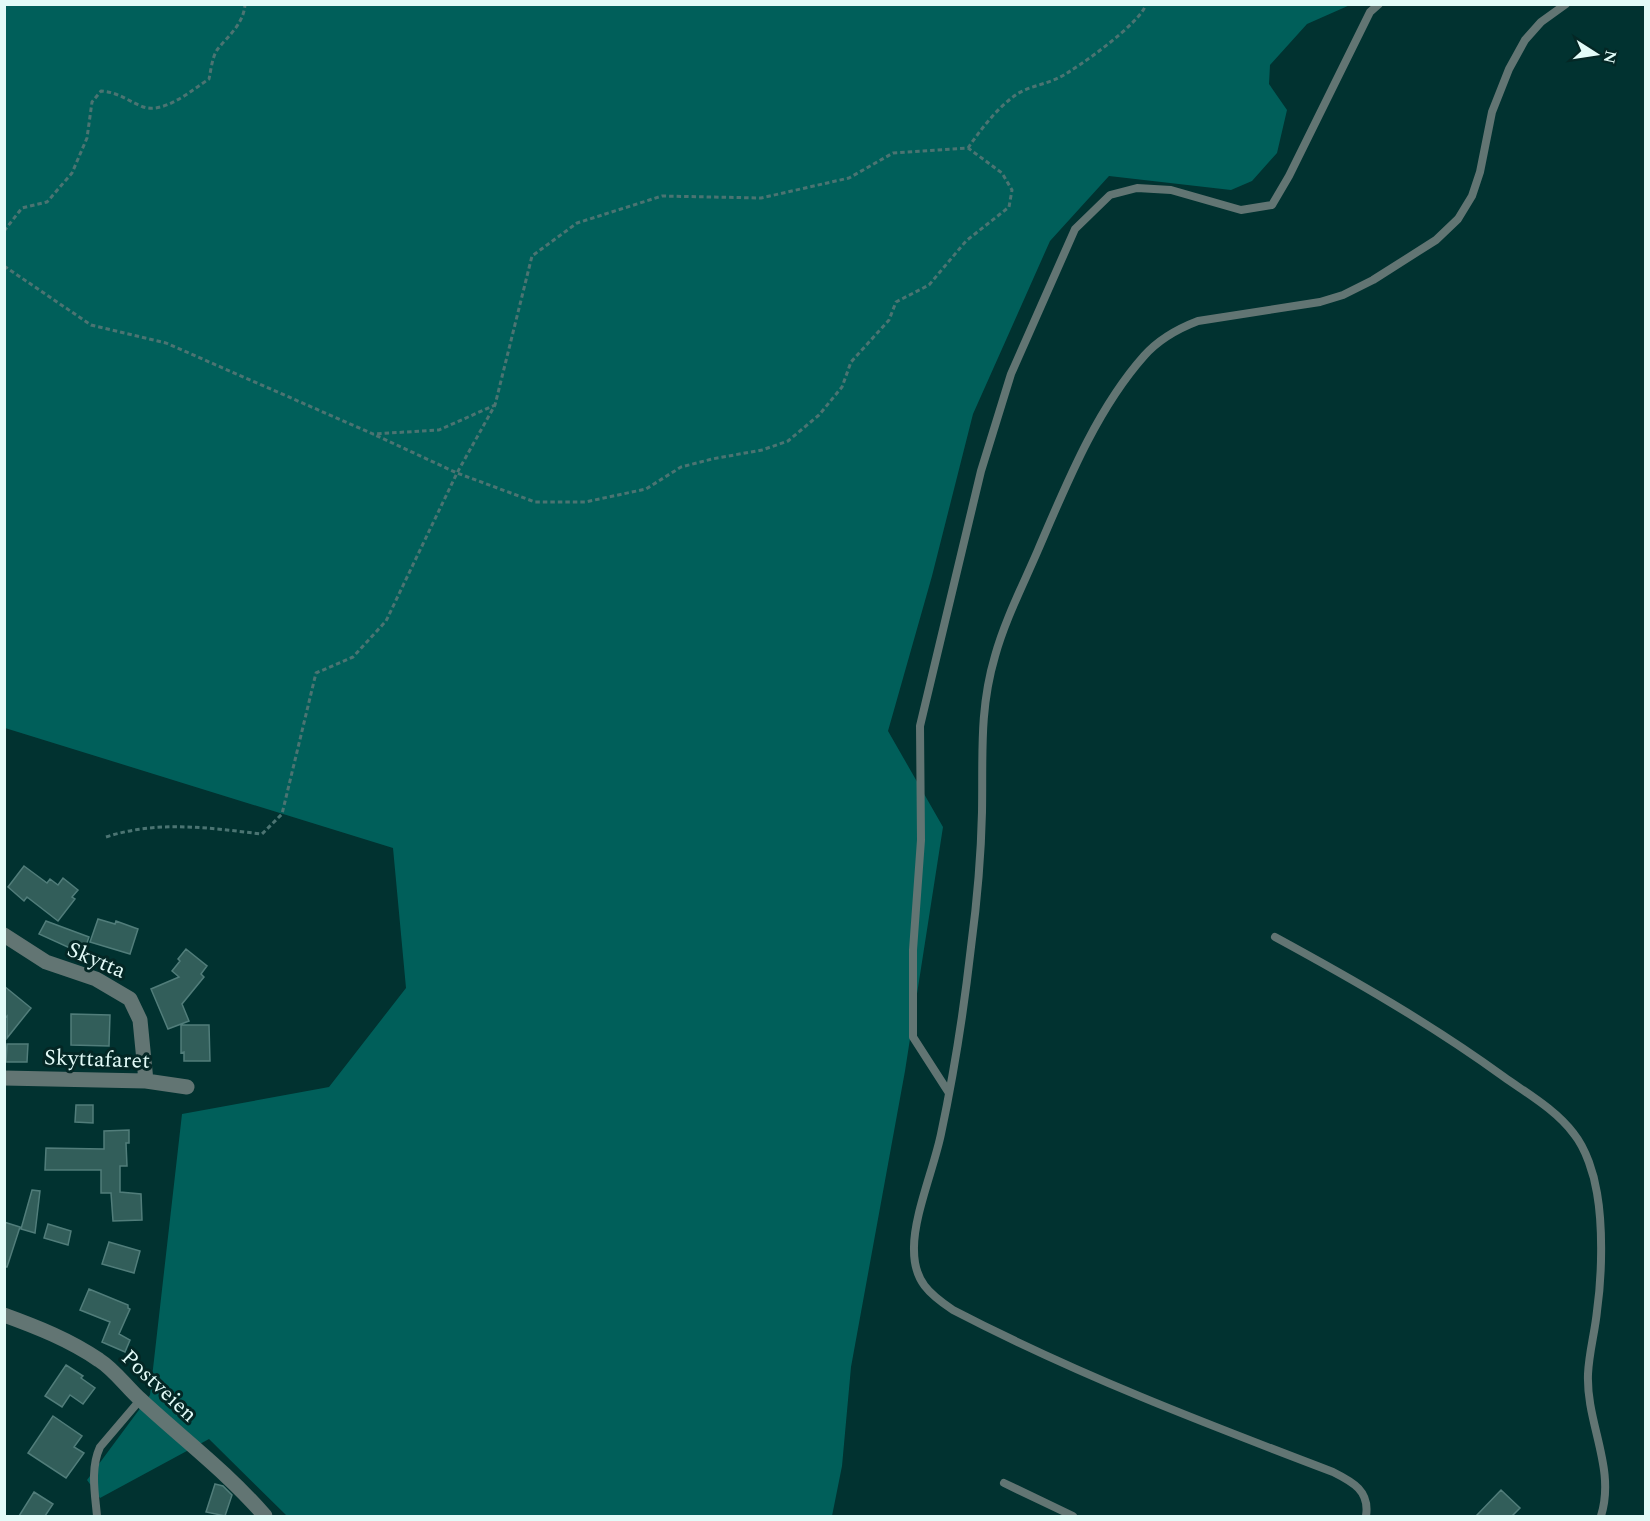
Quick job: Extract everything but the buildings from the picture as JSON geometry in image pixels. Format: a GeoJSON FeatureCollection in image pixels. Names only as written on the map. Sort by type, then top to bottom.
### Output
{"type":"FeatureCollection","features":[{"type":"Feature","properties":{"kind":"street","name":"Skytta"},"geometry":{"type":"LineString","coordinates":[[4,935],[46,962],[96,979],[130,999],[140,1020],[146,1081]]}},
{"type":"Feature","properties":{"kind":"street","name":"Skyttafaret"},"geometry":{"type":"LineString","coordinates":[[4,1078],[146,1081],[187,1087]]}},
{"type":"Feature","properties":{"kind":"street","name":"Postveien"},"geometry":{"type":"LineString","coordinates":[[4,1315],[77,1346],[102,1361],[140,1400],[230,1479],[265,1516]]}},
{"type":"Feature","properties":{"kind":"lane"},"geometry":{"type":"LineString","coordinates":[[949,1093],[913,1037],[914,950],[921,840],[920,726],[981,471],[1011,374],[1075,229],[1110,195],[1137,188],[1171,190],[1241,210],[1272,205],[1289,176],[1370,12],[1379,4]]}},
{"type":"Feature","properties":{"kind":"lane"},"geometry":{"type":"LineString","coordinates":[[1366,1516],[1366,1501],[1362,1491],[1354,1483],[1333,1472],[1185,1416],[1088,1376],[962,1315],[929,1293],[924,1287],[915,1267],[914,1248],[916,1229],[941,1136],[971,948],[978,884],[982,812],[981,727],[986,691],[995,654],[1071,474],[1106,409],[1125,379],[1145,354],[1180,328],[1198,321],[1320,302],[1343,295],[1373,280],[1436,240],[1458,219],[1472,196],[1480,172],[1492,112],[1509,69],[1525,40],[1541,22],[1566,4]]}},
{"type":"Feature","properties":{"kind":"lane"},"geometry":{"type":"LineString","coordinates":[[1275,937],[1349,977],[1455,1042],[1555,1113],[1575,1135],[1588,1161],[1597,1192],[1600,1227],[1598,1310],[1589,1358],[1587,1394],[1605,1464],[1606,1492],[1601,1516]]}},
{"type":"Feature","properties":{"kind":"lane"},"geometry":{"type":"LineString","coordinates":[[97,1516],[94,1479],[97,1455],[100,1447],[140,1400]]}},
{"type":"Feature","properties":{"kind":"lane"},"geometry":{"type":"LineString","coordinates":[[1004,1484],[1073,1516]]}},
{"type":"Feature","properties":{"kind":"path"},"geometry":{"type":"LineString","coordinates":[[4,231],[22,208],[47,202],[72,173],[87,138],[92,102],[101,92],[113,92],[144,108],[169,105],[209,79],[215,52],[231,35],[245,9],[245,4]]}},
{"type":"Feature","properties":{"kind":"path"},"geometry":{"type":"LineString","coordinates":[[968,148],[985,124],[1018,94],[1060,77],[1122,33],[1144,11],[1146,4]]}},
{"type":"Feature","properties":{"kind":"path"},"geometry":{"type":"LineString","coordinates":[[4,266],[92,325],[166,344],[457,473],[535,502],[585,502],[646,489],[681,467],[762,450],[788,441],[819,416],[842,387],[851,362],[889,320],[896,302],[929,285],[966,241],[1009,207],[1011,190],[1002,173],[968,148],[893,153],[849,178],[761,198],[662,196],[577,223],[532,256],[495,405],[457,473],[386,621],[353,657],[316,673],[282,814],[262,834],[184,826],[129,830],[106,837]]}},
{"type":"Feature","properties":{"kind":"path"},"geometry":{"type":"LineString","coordinates":[[373,434],[439,430],[495,405]]}},
{"type":"Feature","properties":{"kind":"shaded area"},"geometry":{"type":"Polygon","coordinates":[[[4,5],[1350,5],[1307,24],[1270,65],[1269,84],[1287,110],[1277,153],[1252,181],[1231,190],[1109,176],[1050,241],[973,414],[932,576],[888,731],[943,827],[905,1071],[851,1367],[842,1466],[832,1516],[287,1516],[209,1439],[100,1498],[87,1480],[150,1395],[182,1114],[329,1087],[406,988],[393,848],[5,728],[4,5]]]}}]}
